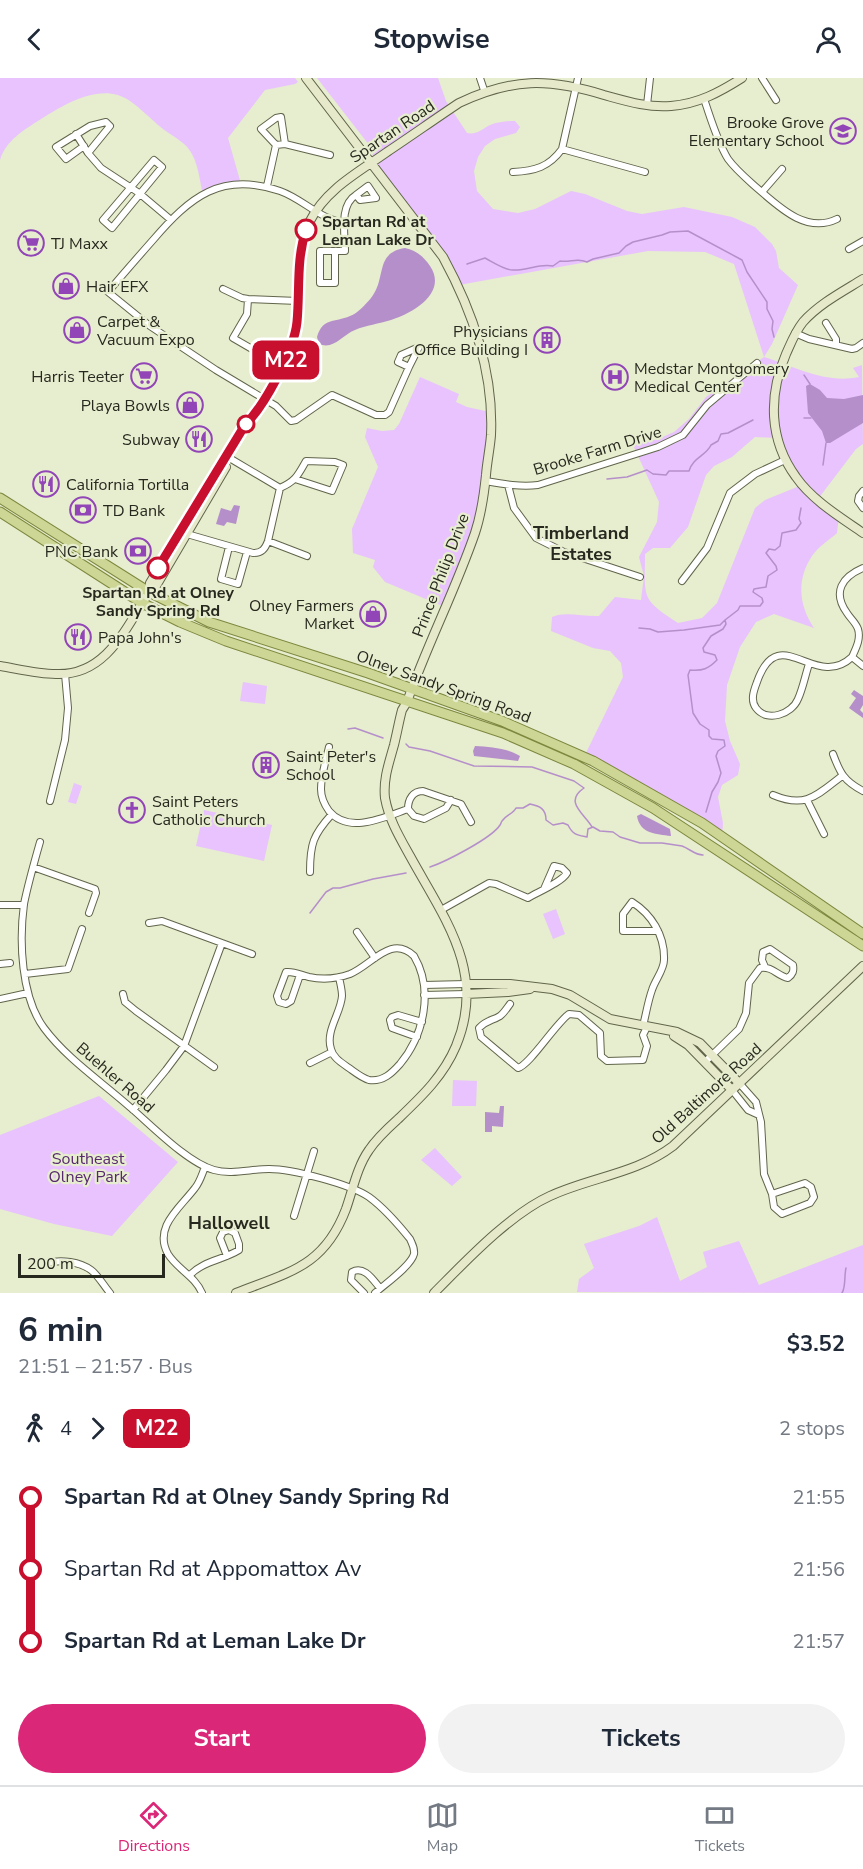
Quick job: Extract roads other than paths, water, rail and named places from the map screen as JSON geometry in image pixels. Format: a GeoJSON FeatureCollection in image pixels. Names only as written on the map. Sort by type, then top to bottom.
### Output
{"type":"FeatureCollection","features":[{"type":"Feature","properties":{"kind":"main road","name":"Olney Sandy Spring Road"},"geometry":{"type":"LineString","coordinates":[[0,498],[149,592],[209,622],[411,689],[568,749],[702,823],[863,934]]}},
{"type":"Feature","properties":{"kind":"main road","name":"Olney Sandy Spring Road"},"geometry":{"type":"LineString","coordinates":[[0,512],[142,603],[180,622],[226,641],[449,714],[574,764],[653,808],[863,946]]}},
{"type":"Feature","properties":{"kind":"street","name":"Prince Philip Drive"},"geometry":{"type":"LineString","coordinates":[[236,1293],[293,1271],[313,1259],[336,1233],[362,1162],[376,1140],[428,1090],[446,1067],[462,1028],[466,994],[464,965],[456,939],[389,816],[385,783],[395,740],[409,708],[407,702],[411,689],[476,531],[490,435],[490,399],[486,368],[469,309],[443,257],[306,78]]}},
{"type":"Feature","properties":{"kind":"street"},"geometry":{"type":"LineString","coordinates":[[480,78],[484,90]]}},
{"type":"Feature","properties":{"kind":"street"},"geometry":{"type":"LineString","coordinates":[[647,105],[650,78]]}},
{"type":"Feature","properties":{"kind":"street","name":"Spartan Road"},"geometry":{"type":"LineString","coordinates":[[0,666],[54,674],[85,670],[98,663],[110,651],[149,592],[156,586],[187,534],[245,425],[283,367],[297,324],[299,258],[302,242],[309,223],[330,193],[459,103],[484,90],[510,82],[534,80],[577,82],[647,105],[669,106],[704,99],[742,78]]}},
{"type":"Feature","properties":{"kind":"street"},"geometry":{"type":"LineString","coordinates":[[762,78],[776,99]]}},
{"type":"Feature","properties":{"kind":"street"},"geometry":{"type":"LineString","coordinates":[[513,172],[530,171],[543,167],[562,149],[577,82]]}},
{"type":"Feature","properties":{"kind":"street"},"geometry":{"type":"LineString","coordinates":[[704,99],[721,145],[736,169],[784,212],[801,220],[829,223],[837,219]]}},
{"type":"Feature","properties":{"kind":"street"},"geometry":{"type":"LineString","coordinates":[[276,145],[261,129],[281,117],[285,144]]}},
{"type":"Feature","properties":{"kind":"street"},"geometry":{"type":"LineString","coordinates":[[84,146],[66,159],[56,147],[98,123],[106,122],[110,126],[88,153]]}},
{"type":"Feature","properties":{"kind":"street"},"geometry":{"type":"LineString","coordinates":[[76,134],[101,168],[139,193],[171,220]]}},
{"type":"Feature","properties":{"kind":"street"},"geometry":{"type":"LineString","coordinates":[[276,145],[285,144],[330,155]]}},
{"type":"Feature","properties":{"kind":"street"},"geometry":{"type":"LineString","coordinates":[[267,186],[276,145]]}},
{"type":"Feature","properties":{"kind":"street"},"geometry":{"type":"LineString","coordinates":[[562,149],[645,172]]}},
{"type":"Feature","properties":{"kind":"street"},"geometry":{"type":"LineString","coordinates":[[154,160],[162,167],[111,228],[103,220],[130,187],[154,160]]}},
{"type":"Feature","properties":{"kind":"street"},"geometry":{"type":"LineString","coordinates":[[762,192],[782,169]]}},
{"type":"Feature","properties":{"kind":"street"},"geometry":{"type":"LineString","coordinates":[[345,223],[329,219],[288,193],[267,186],[241,184],[212,190],[185,205],[108,292],[150,326],[276,406],[291,421],[297,420],[332,395],[381,416],[388,412],[409,367]]}},
{"type":"Feature","properties":{"kind":"street"},"geometry":{"type":"LineString","coordinates":[[336,251],[335,283],[320,283],[320,251],[336,251],[345,251],[345,207],[356,195]]}},
{"type":"Feature","properties":{"kind":"street"},"geometry":{"type":"LineString","coordinates":[[849,249],[863,241]]}},
{"type":"Feature","properties":{"kind":"street"},"geometry":{"type":"LineString","coordinates":[[863,279],[819,308],[803,322],[795,333],[780,368],[773,409],[776,438],[785,460],[802,485],[828,508],[863,533]]}},
{"type":"Feature","properties":{"kind":"street"},"geometry":{"type":"LineString","coordinates":[[223,289],[248,299],[298,301]]}},
{"type":"Feature","properties":{"kind":"street"},"geometry":{"type":"LineString","coordinates":[[248,299],[247,314],[233,338],[283,367]]}},
{"type":"Feature","properties":{"kind":"street"},"geometry":{"type":"LineString","coordinates":[[826,324],[836,339],[836,345]]}},
{"type":"Feature","properties":{"kind":"street"},"geometry":{"type":"LineString","coordinates":[[795,333],[809,339],[855,348],[863,343]]}},
{"type":"Feature","properties":{"kind":"street","name":"Brooke Farm Drive"},"geometry":{"type":"LineString","coordinates":[[485,481],[525,486],[557,480],[658,447],[683,435],[707,405],[756,363]]}},
{"type":"Feature","properties":{"kind":"street","name":"Spartan Road"},"geometry":{"type":"LineString","coordinates":[[149,592],[150,583],[228,457]]}},
{"type":"Feature","properties":{"kind":"street"},"geometry":{"type":"LineString","coordinates":[[228,457],[280,488]]}},
{"type":"Feature","properties":{"kind":"street"},"geometry":{"type":"LineString","coordinates":[[682,581],[707,548],[730,493],[755,474],[785,460]]}},
{"type":"Feature","properties":{"kind":"street"},"geometry":{"type":"LineString","coordinates":[[280,488],[293,482],[306,461],[335,462],[343,465],[332,491],[295,479]]}},
{"type":"Feature","properties":{"kind":"street"},"geometry":{"type":"LineString","coordinates":[[508,485],[514,508],[536,538],[564,552],[640,577]]}},
{"type":"Feature","properties":{"kind":"street"},"geometry":{"type":"LineString","coordinates":[[187,534],[247,552],[261,552],[268,541],[280,488]]}},
{"type":"Feature","properties":{"kind":"street"},"geometry":{"type":"LineString","coordinates":[[863,491],[858,501],[863,508]]}},
{"type":"Feature","properties":{"kind":"street"},"geometry":{"type":"LineString","coordinates":[[268,541],[307,556]]}},
{"type":"Feature","properties":{"kind":"street"},"geometry":{"type":"LineString","coordinates":[[229,547],[221,579],[230,582],[238,584],[247,552]]}},
{"type":"Feature","properties":{"kind":"street"},"geometry":{"type":"LineString","coordinates":[[809,664],[798,700],[791,708],[775,716],[766,716],[757,709],[753,695],[761,670],[770,659],[786,655],[809,664],[831,668],[845,663],[852,657],[858,645],[858,629],[843,608],[840,591],[845,578],[863,568]]}},
{"type":"Feature","properties":{"kind":"street"},"geometry":{"type":"LineString","coordinates":[[852,657],[863,666]]}},
{"type":"Feature","properties":{"kind":"street"},"geometry":{"type":"LineString","coordinates":[[50,801],[65,740],[68,708],[65,674]]}},
{"type":"Feature","properties":{"kind":"street"},"geometry":{"type":"LineString","coordinates":[[329,747],[321,788],[324,802],[332,814],[345,822],[360,823],[408,809]]}},
{"type":"Feature","properties":{"kind":"street"},"geometry":{"type":"LineString","coordinates":[[833,754],[842,776],[863,791]]}},
{"type":"Feature","properties":{"kind":"street"},"geometry":{"type":"LineString","coordinates":[[773,795],[795,801],[807,800],[842,776]]}},
{"type":"Feature","properties":{"kind":"street"},"geometry":{"type":"LineString","coordinates":[[452,800],[446,808],[427,819],[417,818],[408,809],[411,796],[420,791],[452,800],[461,804],[471,822]]}},
{"type":"Feature","properties":{"kind":"street"},"geometry":{"type":"LineString","coordinates":[[807,800],[824,834]]}},
{"type":"Feature","properties":{"kind":"street"},"geometry":{"type":"LineString","coordinates":[[310,872],[314,838],[332,814]]}},
{"type":"Feature","properties":{"kind":"street","name":"Buehler Road"},"geometry":{"type":"LineString","coordinates":[[40,842],[24,905],[22,939],[24,974],[28,993],[38,1017],[55,1041],[182,1152],[205,1167],[222,1171],[282,1170],[353,1189],[376,1202],[414,1246],[414,1255],[409,1262],[378,1291]]}},
{"type":"Feature","properties":{"kind":"street"},"geometry":{"type":"LineString","coordinates":[[33,867],[95,889],[96,893],[89,913]]}},
{"type":"Feature","properties":{"kind":"street"},"geometry":{"type":"LineString","coordinates":[[441,910],[489,883],[528,898],[544,889]]}},
{"type":"Feature","properties":{"kind":"street"},"geometry":{"type":"LineString","coordinates":[[510,1004],[501,1015],[482,1024],[479,1032],[481,1037],[518,1068],[526,1065],[566,1016],[574,1014],[579,1015],[600,1033],[601,1056],[607,1061],[643,1060],[647,1046],[643,1035],[651,992],[664,960],[658,932],[650,916],[632,902],[623,914],[623,931],[658,932]]}},
{"type":"Feature","properties":{"kind":"street"},"geometry":{"type":"LineString","coordinates":[[0,905],[24,905]]}},
{"type":"Feature","properties":{"kind":"street"},"geometry":{"type":"LineString","coordinates":[[149,923],[162,921],[252,954]]}},
{"type":"Feature","properties":{"kind":"street"},"geometry":{"type":"LineString","coordinates":[[24,974],[68,969],[82,929]]}},
{"type":"Feature","properties":{"kind":"street"},"geometry":{"type":"LineString","coordinates":[[357,932],[375,958]]}},
{"type":"Feature","properties":{"kind":"street"},"geometry":{"type":"LineString","coordinates":[[133,1110],[184,1046],[222,943]]}},
{"type":"Feature","properties":{"kind":"street"},"geometry":{"type":"LineString","coordinates":[[300,975],[291,1001],[286,1004],[279,1002],[277,996],[284,975],[289,972],[318,978],[339,977],[361,968],[393,948],[409,952],[416,958],[424,986],[422,1022],[407,1056],[389,1076],[367,1079],[339,1061],[332,1052],[330,1035],[342,997],[339,977]]}},
{"type":"Feature","properties":{"kind":"street"},"geometry":{"type":"LineString","coordinates":[[705,1062],[739,1029],[748,1003],[749,983],[760,968],[773,969],[788,978],[793,975],[794,970],[793,965],[770,949],[763,952],[765,968]]}},
{"type":"Feature","properties":{"kind":"street"},"geometry":{"type":"LineString","coordinates":[[0,964],[9,963]]}},
{"type":"Feature","properties":{"kind":"street","name":"Old Baltimore Road"},"geometry":{"type":"LineString","coordinates":[[435,1292],[479,1249],[510,1222],[537,1203],[551,1196],[639,1166],[658,1157],[673,1146],[863,966]]}},
{"type":"Feature","properties":{"kind":"street"},"geometry":{"type":"LineString","coordinates":[[424,986],[510,984],[542,987],[562,991],[610,1019],[677,1032],[694,1040],[712,1054],[736,1087],[748,1110],[759,1115]]}},
{"type":"Feature","properties":{"kind":"street"},"geometry":{"type":"LineString","coordinates":[[424,994],[508,992],[542,987]]}},
{"type":"Feature","properties":{"kind":"street"},"geometry":{"type":"LineString","coordinates":[[0,999],[28,993]]}},
{"type":"Feature","properties":{"kind":"street"},"geometry":{"type":"LineString","coordinates":[[123,994],[125,1002],[214,1067]]}},
{"type":"Feature","properties":{"kind":"street"},"geometry":{"type":"LineString","coordinates":[[579,1015],[585,1004]]}},
{"type":"Feature","properties":{"kind":"street"},"geometry":{"type":"LineString","coordinates":[[417,1037],[392,1028],[390,1020],[398,1015],[422,1022]]}},
{"type":"Feature","properties":{"kind":"street"},"geometry":{"type":"LineString","coordinates":[[661,1028],[688,1045],[705,1062],[756,1102],[764,1174],[772,1194],[774,1207],[782,1214],[810,1203],[814,1197],[811,1187],[805,1183],[772,1194]]}},
{"type":"Feature","properties":{"kind":"street"},"geometry":{"type":"LineString","coordinates":[[310,1063],[332,1052]]}},
{"type":"Feature","properties":{"kind":"street"},"geometry":{"type":"LineString","coordinates":[[294,1216],[314,1151]]}},
{"type":"Feature","properties":{"kind":"street"},"geometry":{"type":"LineString","coordinates":[[202,1293],[199,1285],[167,1251],[164,1232],[171,1216],[199,1181],[205,1167]]}},
{"type":"Feature","properties":{"kind":"street"},"geometry":{"type":"LineString","coordinates":[[190,1275],[200,1266],[227,1256]]}},
{"type":"Feature","properties":{"kind":"street"},"geometry":{"type":"LineString","coordinates":[[48,1263],[56,1260],[91,1270],[110,1293]]}},
{"type":"Feature","properties":{"kind":"street"},"geometry":{"type":"LineString","coordinates":[[364,1293],[351,1280],[350,1276],[356,1269],[366,1272],[378,1291]]}},
{"type":"Feature","properties":{"kind":"waterway"},"geometry":{"type":"LineString","coordinates":[[467,264],[485,258],[506,269],[518,270],[553,266],[560,261],[587,262],[619,253],[633,242],[670,232],[688,231],[742,260],[747,272],[767,302],[767,309],[773,321],[774,337]]}},
{"type":"Feature","properties":{"kind":"waterway"},"geometry":{"type":"LineString","coordinates":[[804,375],[810,384]]}},
{"type":"Feature","properties":{"kind":"waterway"},"geometry":{"type":"LineString","coordinates":[[804,418],[811,418]]}},
{"type":"Feature","properties":{"kind":"waterway"},"geometry":{"type":"LineString","coordinates":[[607,479],[627,477],[647,470],[653,474],[666,475],[669,471],[689,471],[693,463],[718,441],[721,434],[728,433],[753,420]]}},
{"type":"Feature","properties":{"kind":"waterway"},"geometry":{"type":"LineString","coordinates":[[823,465],[826,443]]}},
{"type":"Feature","properties":{"kind":"waterway"},"geometry":{"type":"LineString","coordinates":[[706,812],[721,773],[716,756],[718,751],[725,746],[724,740],[712,739],[709,736],[709,730],[700,724],[693,713],[688,675],[690,670],[705,669],[717,660],[715,655],[704,652],[703,648],[711,636],[723,629],[726,624],[725,620],[740,606],[760,606],[763,602],[762,598],[753,592],[754,589],[766,587],[768,576],[777,570],[766,553],[769,549],[775,550],[780,546],[782,533],[796,530],[801,523],[799,519],[801,508]]}},
{"type":"Feature","properties":{"kind":"waterway"},"geometry":{"type":"LineString","coordinates":[[639,628],[658,632],[684,630],[720,625],[725,620]]}},
{"type":"Feature","properties":{"kind":"waterway"},"geometry":{"type":"LineString","coordinates":[[348,729],[355,728],[383,738]]}},
{"type":"Feature","properties":{"kind":"waterway"},"geometry":{"type":"LineString","coordinates":[[406,744],[409,747],[430,751],[474,766],[532,767],[574,781],[584,788],[578,793],[575,803],[592,827]]}},
{"type":"Feature","properties":{"kind":"waterway"},"geometry":{"type":"LineString","coordinates":[[430,867],[478,843],[495,830],[516,808],[523,808],[530,804],[542,809],[546,820],[553,825],[563,823],[578,835],[587,837],[588,829],[593,827],[640,843],[682,846],[703,855]]}},
{"type":"Feature","properties":{"kind":"waterway"},"geometry":{"type":"LineString","coordinates":[[310,913],[326,892],[333,888],[406,873]]}},
{"type":"Feature","properties":{"kind":"waterway"},"geometry":{"type":"LineString","coordinates":[[842,1293],[846,1268]]}},
{"type":"Feature","properties":{"kind":"place","name":"Brooke Grove Elementary School"},"geometry":{"type":"Point","coordinates":[843,131]}},
{"type":"Feature","properties":{"kind":"place","name":"Spartan Rd at Leman Lake Dr"},"geometry":{"type":"Point","coordinates":[306,230]}},
{"type":"Feature","properties":{"kind":"place","name":"TJ Maxx"},"geometry":{"type":"Point","coordinates":[31,243]}},
{"type":"Feature","properties":{"kind":"place","name":"Hair EFX"},"geometry":{"type":"Point","coordinates":[66,286]}},
{"type":"Feature","properties":{"kind":"place","name":"Carpet & Vacuum Expo"},"geometry":{"type":"Point","coordinates":[77,330]}},
{"type":"Feature","properties":{"kind":"place","name":"Physicians Office Building I"},"geometry":{"type":"Point","coordinates":[547,340]}},
{"type":"Feature","properties":{"kind":"place","name":"Harris Teeter"},"geometry":{"type":"Point","coordinates":[144,376]}},
{"type":"Feature","properties":{"kind":"place","name":"Medstar Montgomery Medical Center"},"geometry":{"type":"Point","coordinates":[615,377]}},
{"type":"Feature","properties":{"kind":"place","name":"Playa Bowls"},"geometry":{"type":"Point","coordinates":[190,405]}},
{"type":"Feature","properties":{"kind":"place","name":"Subway"},"geometry":{"type":"Point","coordinates":[199,439]}},
{"type":"Feature","properties":{"kind":"place","name":"California Tortilla"},"geometry":{"type":"Point","coordinates":[46,484]}},
{"type":"Feature","properties":{"kind":"place","name":"TD Bank"},"geometry":{"type":"Point","coordinates":[83,510]}},
{"type":"Feature","properties":{"kind":"place","name":"PNC Bank"},"geometry":{"type":"Point","coordinates":[138,551]}},
{"type":"Feature","properties":{"kind":"place","name":"Spartan Rd at Olney Sandy Spring Rd"},"geometry":{"type":"Point","coordinates":[158,568]}},
{"type":"Feature","properties":{"kind":"place","name":"Olney Farmers Market"},"geometry":{"type":"Point","coordinates":[373,614]}},
{"type":"Feature","properties":{"kind":"place","name":"Papa John's"},"geometry":{"type":"Point","coordinates":[78,637]}},
{"type":"Feature","properties":{"kind":"place","name":"Saint Peter's School"},"geometry":{"type":"Point","coordinates":[266,765]}},
{"type":"Feature","properties":{"kind":"place","name":"Saint Peters Catholic Church"},"geometry":{"type":"Point","coordinates":[132,810]}},
{"type":"Feature","properties":{"kind":"district","name":"Timberland Estates"},"geometry":{"type":"Point","coordinates":[581,543]}},
{"type":"Feature","properties":{"kind":"district","name":"Hallowell"},"geometry":{"type":"Point","coordinates":[229,1223]}},
{"type":"Feature","properties":{"kind":"park label","name":"Southeast Olney Park"},"geometry":{"type":"Point","coordinates":[88,1167]}}]}
